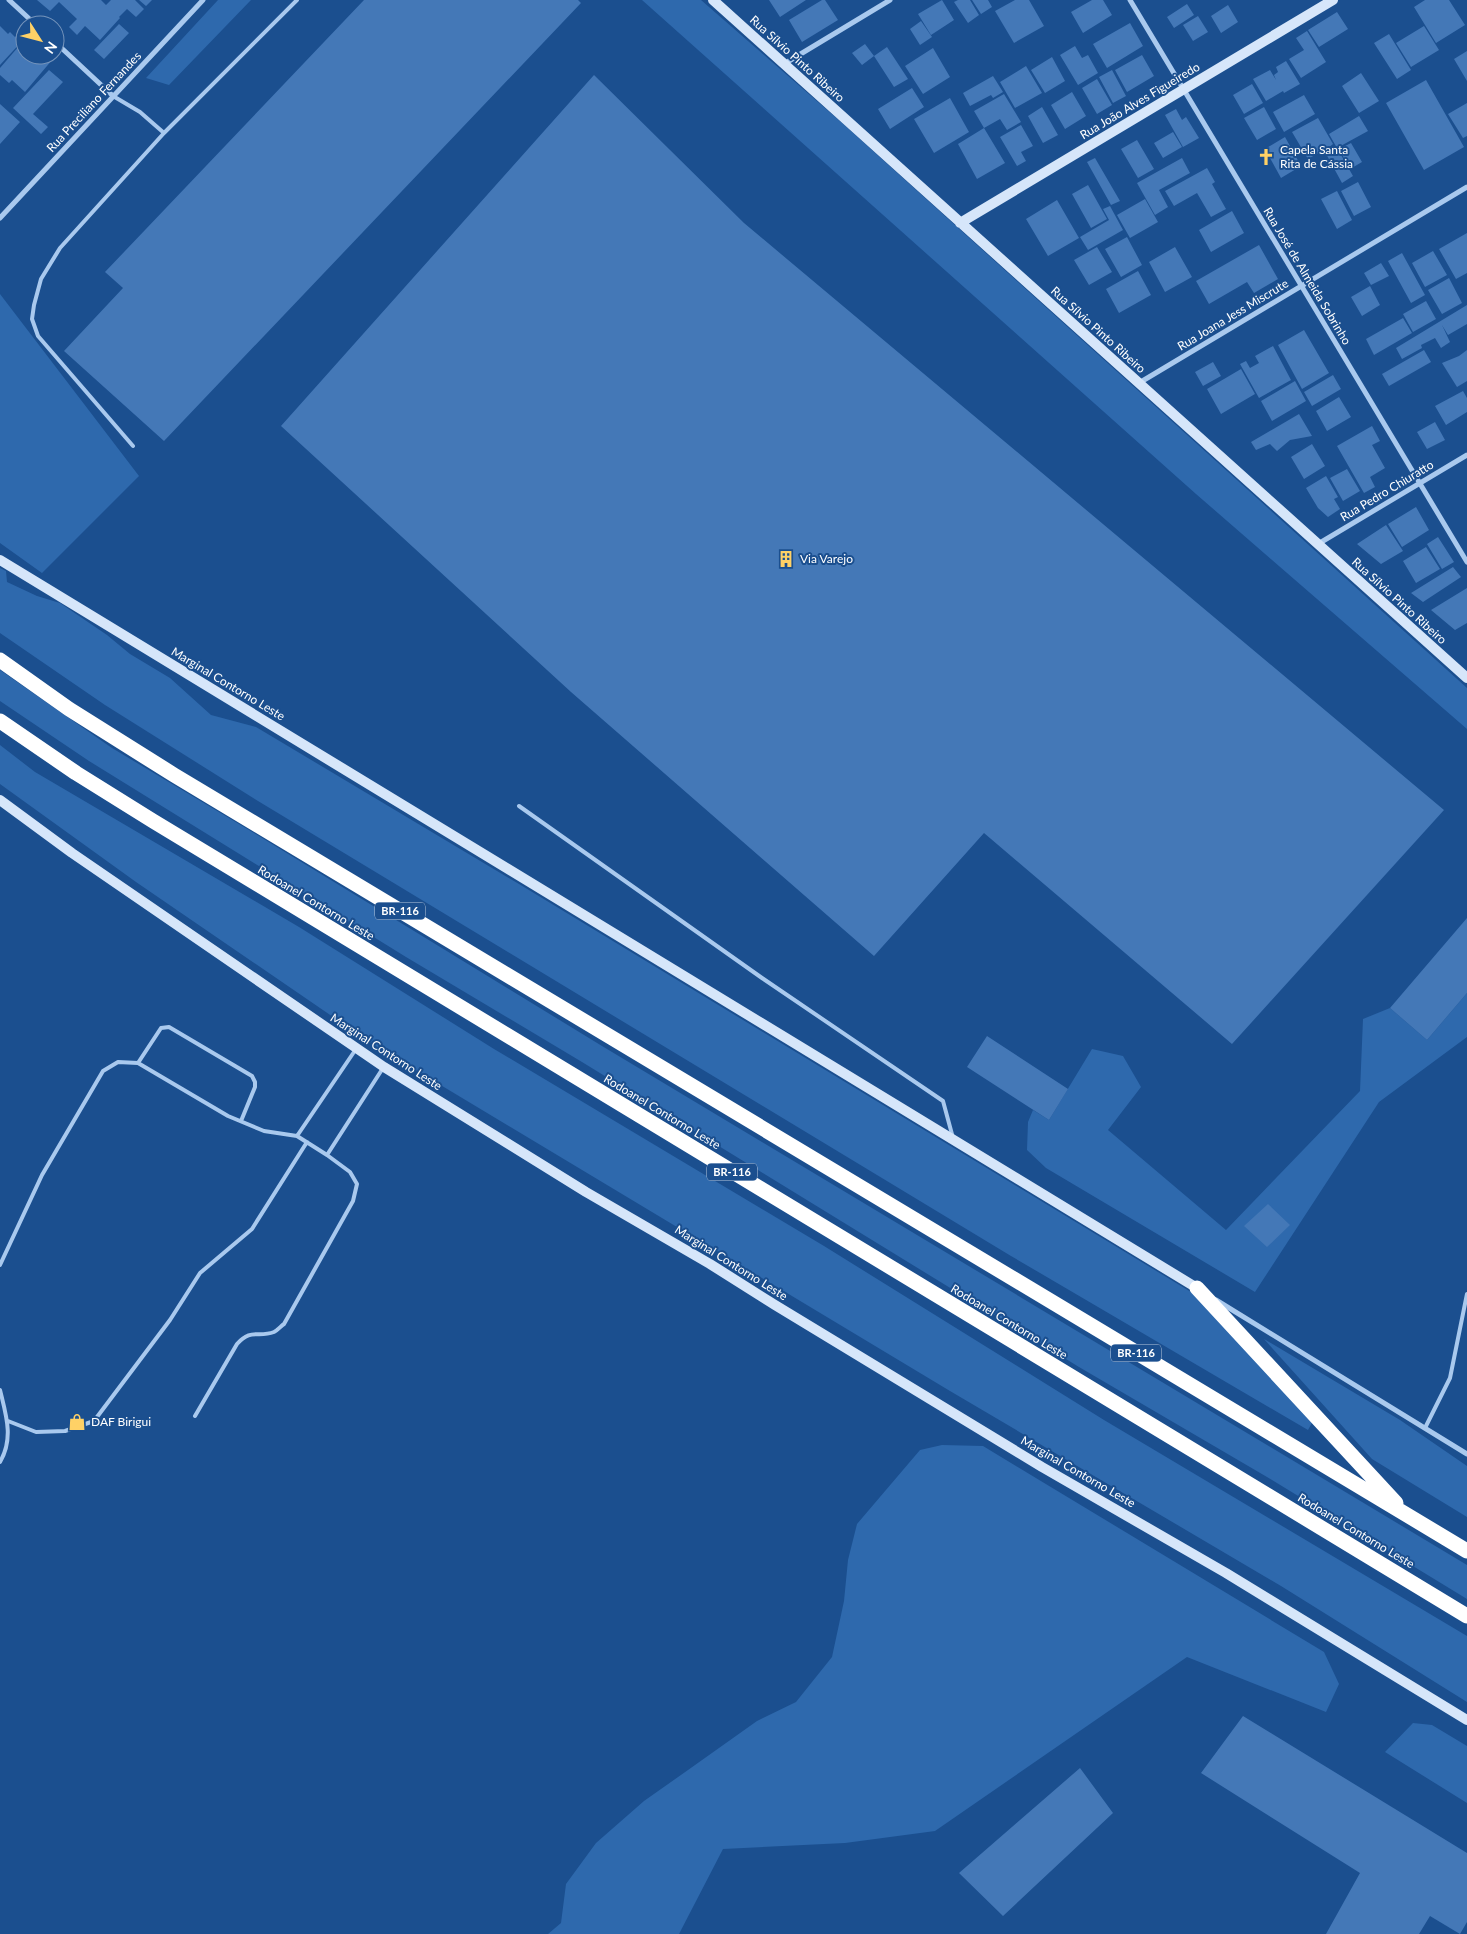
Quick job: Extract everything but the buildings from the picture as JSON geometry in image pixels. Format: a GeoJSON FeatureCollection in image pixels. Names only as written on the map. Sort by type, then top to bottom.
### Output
{"type":"FeatureCollection","features":[{"type":"Feature","properties":{"kind":"highway","name":"BR-116"},"geometry":{"type":"LineString","coordinates":[[0,660],[69,709],[174,775],[1467,1552]]}},
{"type":"Feature","properties":{"kind":"highway","name":"Rodoanel Contorno Leste"},"geometry":{"type":"LineString","coordinates":[[0,721],[152,822],[1467,1616]]}},
{"type":"Feature","properties":{"kind":"highway"},"geometry":{"type":"LineString","coordinates":[[1198,1288],[1407,1515]]}},
{"type":"Feature","properties":{"kind":"main road","name":"Rua Sílvio Pinto Ribeiro"},"geometry":{"type":"LineString","coordinates":[[713,0],[1467,678]]}},
{"type":"Feature","properties":{"kind":"main road","name":"Rua João Alves Figueiredo"},"geometry":{"type":"LineString","coordinates":[[960,223],[1333,0]]}},
{"type":"Feature","properties":{"kind":"main road","name":"Marginal Contorno Leste"},"geometry":{"type":"LineString","coordinates":[[0,560],[1198,1288]]}},
{"type":"Feature","properties":{"kind":"main road","name":"Marginal Contorno Leste"},"geometry":{"type":"LineString","coordinates":[[0,800],[72,853],[384,1067],[586,1192],[710,1264],[1034,1462],[1226,1573],[1467,1720]]}},
{"type":"Feature","properties":{"kind":"street"},"geometry":{"type":"LineString","coordinates":[[9,0],[25,15]]}},
{"type":"Feature","properties":{"kind":"street","name":"Rua Preciliano Fernandes"},"geometry":{"type":"LineString","coordinates":[[0,218],[203,0]]}},
{"type":"Feature","properties":{"kind":"street"},"geometry":{"type":"LineString","coordinates":[[784,64],[890,0]]}},
{"type":"Feature","properties":{"kind":"street","name":"Rua José de Almeida Sobrinho"},"geometry":{"type":"LineString","coordinates":[[1130,0],[1467,562]]}},
{"type":"Feature","properties":{"kind":"street"},"geometry":{"type":"LineString","coordinates":[[65,51],[114,96]]}},
{"type":"Feature","properties":{"kind":"street","name":"Rua Joana Jess Miscrute"},"geometry":{"type":"LineString","coordinates":[[1139,383],[1467,187]]}},
{"type":"Feature","properties":{"kind":"street","name":"Rua Pedro Chiuratto"},"geometry":{"type":"LineString","coordinates":[[1318,544],[1467,455]]}},
{"type":"Feature","properties":{"kind":"street","name":"Marginal Contorno Leste"},"geometry":{"type":"LineString","coordinates":[[1198,1288],[1467,1454]]}},
{"type":"Feature","properties":{"kind":"lane"},"geometry":{"type":"LineString","coordinates":[[133,446],[38,336],[32,319],[41,279],[60,248],[164,133],[297,0]]}},
{"type":"Feature","properties":{"kind":"lane"},"geometry":{"type":"LineString","coordinates":[[114,96],[140,112],[164,133]]}},
{"type":"Feature","properties":{"kind":"lane"},"geometry":{"type":"LineString","coordinates":[[519,806],[762,978],[943,1101],[954,1140]]}},
{"type":"Feature","properties":{"kind":"lane"},"geometry":{"type":"LineString","coordinates":[[138,1063],[161,1028],[169,1027],[252,1076],[256,1082],[255,1087],[241,1121]]}},
{"type":"Feature","properties":{"kind":"lane"},"geometry":{"type":"LineString","coordinates":[[298,1136],[357,1048]]}},
{"type":"Feature","properties":{"kind":"lane"},"geometry":{"type":"LineString","coordinates":[[0,1265],[42,1175],[103,1071],[118,1062],[138,1063],[228,1116],[264,1131],[298,1136],[350,1172],[356,1184],[352,1201],[284,1324],[275,1332],[250,1334],[243,1337],[195,1416]]}},
{"type":"Feature","properties":{"kind":"lane"},"geometry":{"type":"LineString","coordinates":[[327,1155],[384,1067]]}},
{"type":"Feature","properties":{"kind":"lane"},"geometry":{"type":"LineString","coordinates":[[8,1421],[36,1432],[64,1431],[94,1421],[170,1320],[200,1273],[252,1229],[307,1142]]}},
{"type":"Feature","properties":{"kind":"lane"},"geometry":{"type":"LineString","coordinates":[[1425,1428],[1450,1378],[1467,1294]]}},
{"type":"Feature","properties":{"kind":"lane"},"geometry":{"type":"LineString","coordinates":[[0,1390],[8,1421],[7,1450],[0,1462]]}},
{"type":"Feature","properties":{"kind":"shaded area"},"geometry":{"type":"Polygon","coordinates":[[[218,0],[251,0],[169,85],[146,78],[218,0]]]}},
{"type":"Feature","properties":{"kind":"shaded area"},"geometry":{"type":"Polygon","coordinates":[[[642,0],[701,0],[841,122],[1467,688],[1467,729],[1196,494],[642,0]]]}},
{"type":"Feature","properties":{"kind":"shaded area"},"geometry":{"type":"Polygon","coordinates":[[[0,294],[139,476],[42,573],[0,543],[0,294]]]}},
{"type":"Feature","properties":{"kind":"shaded area"},"geometry":{"type":"Polygon","coordinates":[[[0,568],[6,571],[7,582],[37,596],[60,603],[107,635],[130,654],[170,678],[211,715],[256,727],[519,884],[1191,1292],[1313,1421],[1308,1430],[1011,1256],[258,801],[105,705],[0,633],[0,568]]]}},
{"type":"Feature","properties":{"kind":"shaded area"},"geometry":{"type":"Polygon","coordinates":[[[0,670],[112,748],[602,1046],[1467,1565],[1467,1599],[1267,1477],[1079,1367],[582,1062],[406,957],[89,761],[0,701],[0,670]]]}},
{"type":"Feature","properties":{"kind":"shaded area"},"geometry":{"type":"Polygon","coordinates":[[[0,745],[35,772],[299,927],[494,1049],[824,1246],[1104,1420],[1467,1636],[1467,1702],[1281,1586],[950,1391],[374,1045],[136,882],[0,784],[0,745]]]}},
{"type":"Feature","properties":{"kind":"shaded area"},"geometry":{"type":"Polygon","coordinates":[[[1467,993],[1467,1037],[1379,1102],[1255,1292],[1046,1168],[1027,1150],[1028,1122],[1033,1110],[1049,1120],[1092,1049],[1123,1056],[1141,1087],[1108,1130],[1226,1230],[1360,1091],[1363,1019],[1390,1008],[1427,1040],[1467,993]]]}},
{"type":"Feature","properties":{"kind":"shaded area"},"geometry":{"type":"Polygon","coordinates":[[[1264,1339],[1400,1420],[1467,1466],[1467,1517],[1372,1459],[1264,1339]]]}},
{"type":"Feature","properties":{"kind":"shaded area"},"geometry":{"type":"Polygon","coordinates":[[[942,1445],[983,1446],[1324,1652],[1339,1684],[1326,1712],[1187,1657],[935,1831],[845,1843],[723,1849],[679,1934],[548,1934],[561,1923],[566,1884],[596,1843],[644,1801],[757,1721],[796,1702],[832,1657],[844,1601],[848,1560],[857,1524],[920,1450],[942,1445]]]}},
{"type":"Feature","properties":{"kind":"shaded area"},"geometry":{"type":"Polygon","coordinates":[[[1413,1723],[1432,1725],[1467,1746],[1467,1803],[1385,1752],[1413,1723]]]}},
{"type":"Feature","properties":{"kind":"place","name":"Capela Santa Rita de Cássia"},"geometry":{"type":"Point","coordinates":[1266,157]}},
{"type":"Feature","properties":{"kind":"place","name":"Via Varejo"},"geometry":{"type":"Point","coordinates":[786,559]}},
{"type":"Feature","properties":{"kind":"place","name":"DAF Birigui"},"geometry":{"type":"Point","coordinates":[77,1422]}}]}
